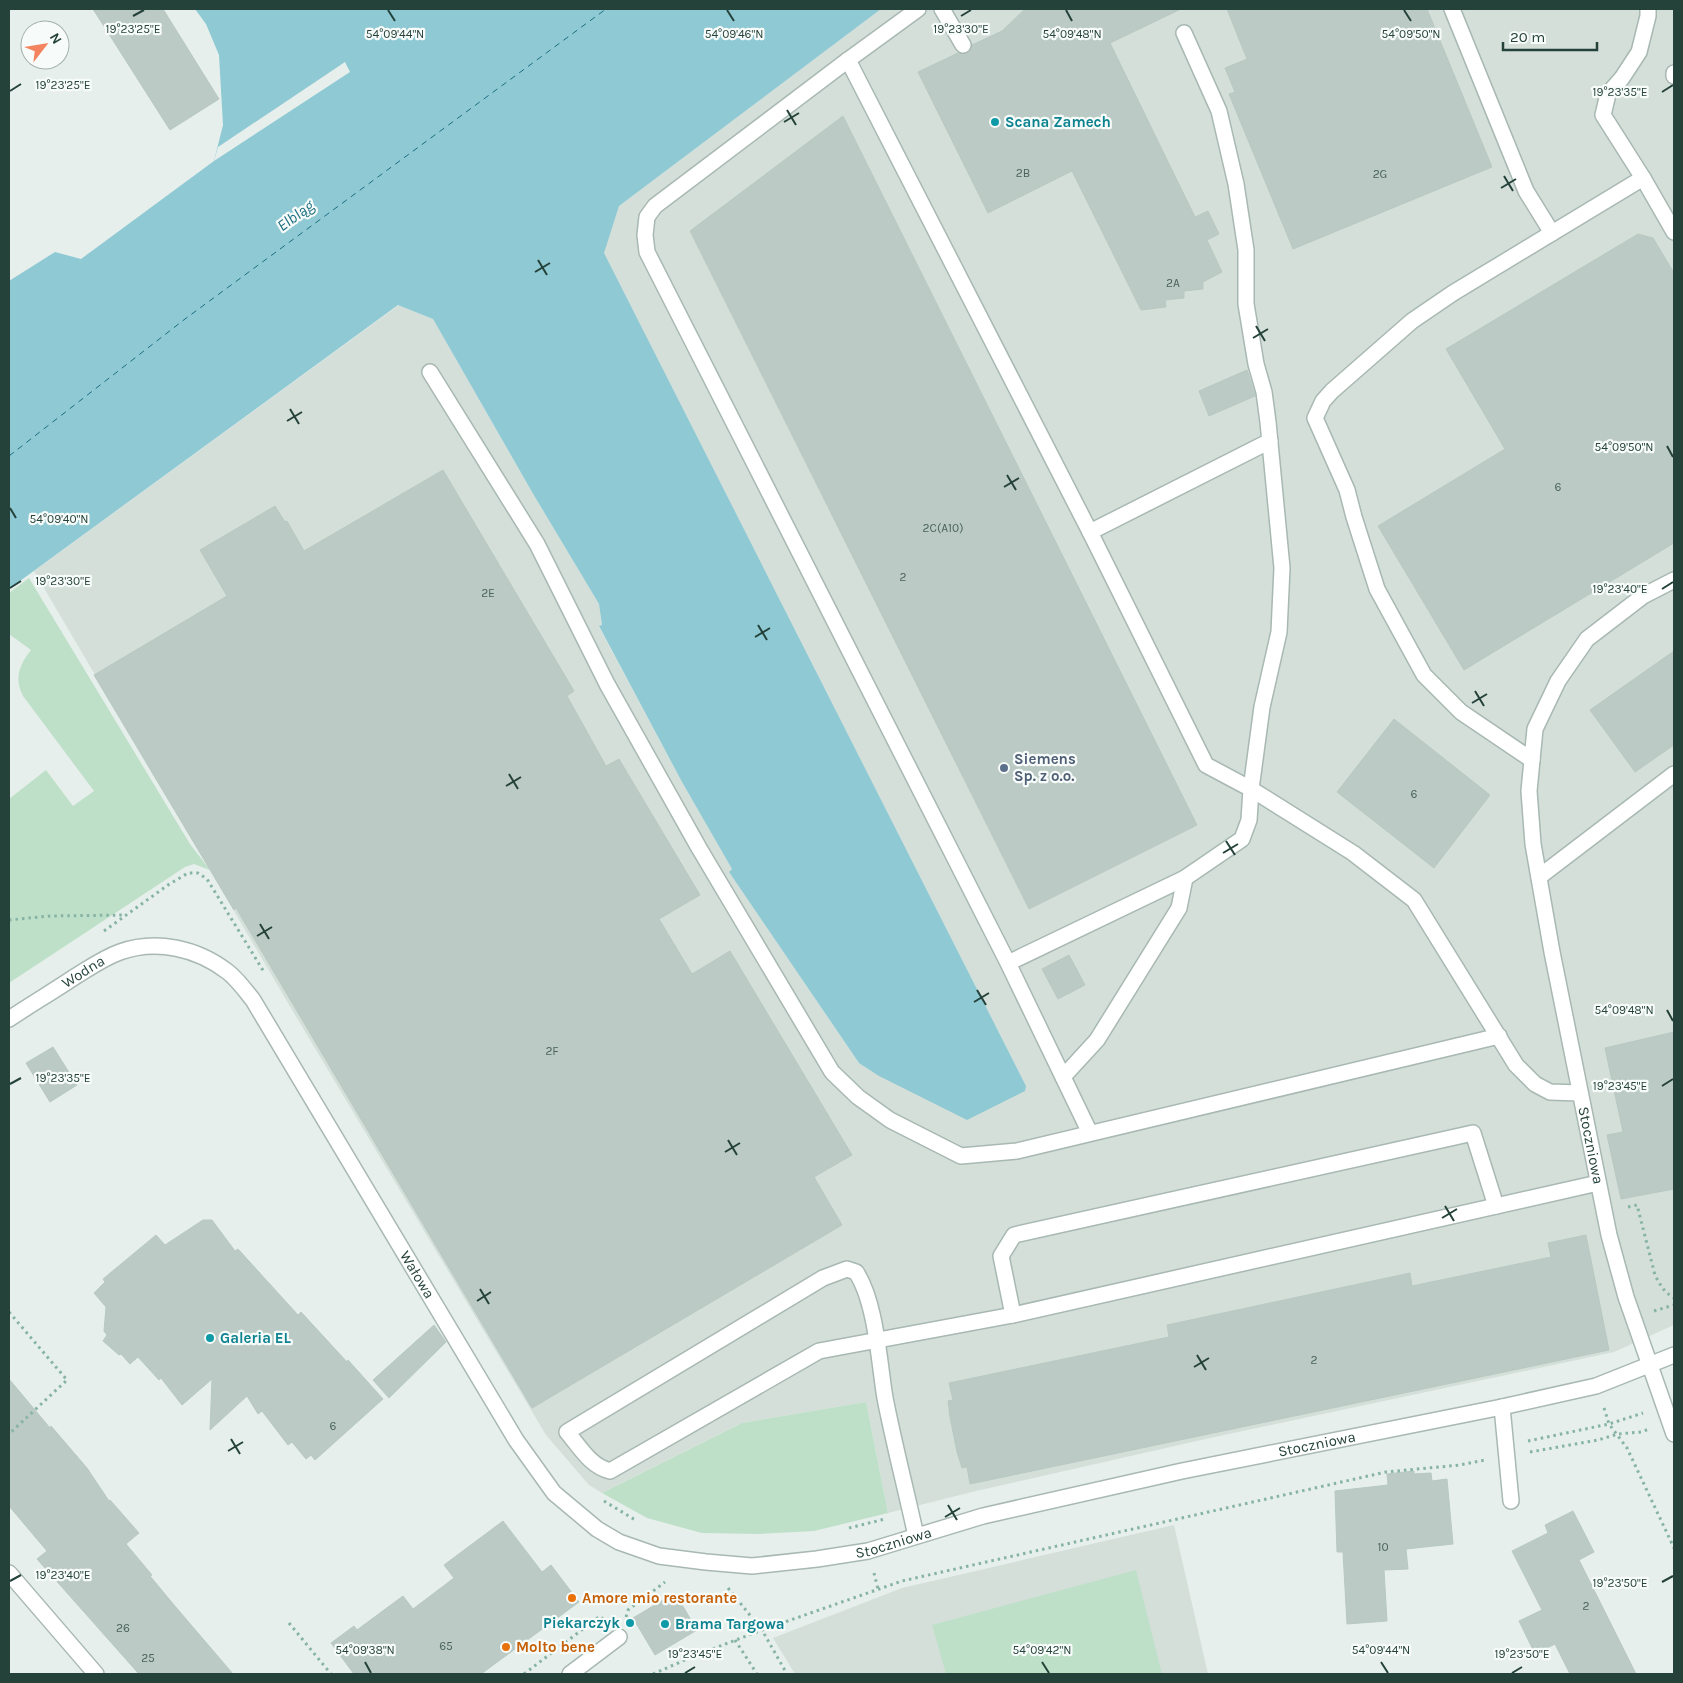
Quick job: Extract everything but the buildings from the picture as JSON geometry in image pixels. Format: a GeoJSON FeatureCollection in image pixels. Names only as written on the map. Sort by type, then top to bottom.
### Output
{"type":"FeatureCollection","features":[{"type":"Feature","properties":{"kind":"street"},"geometry":{"type":"LineString","coordinates":[[918,9],[655,206],[647,217],[647,252],[1008,963],[1090,1133]]}},
{"type":"Feature","properties":{"kind":"street"},"geometry":{"type":"LineString","coordinates":[[942,9],[963,45]]}},
{"type":"Feature","properties":{"kind":"street"},"geometry":{"type":"LineString","coordinates":[[1452,9],[1526,191],[1552,233]]}},
{"type":"Feature","properties":{"kind":"street"},"geometry":{"type":"LineString","coordinates":[[1648,9],[1639,52],[1622,78],[1608,94],[1603,115],[1643,178],[1674,232]]}},
{"type":"Feature","properties":{"kind":"street"},"geometry":{"type":"LineString","coordinates":[[1008,963],[1185,878],[1242,839],[1249,820],[1251,789],[1262,707],[1279,632],[1282,568],[1264,392],[1256,364],[1246,304],[1246,250],[1236,184],[1219,111],[1184,33]]}},
{"type":"Feature","properties":{"kind":"street"},"geometry":{"type":"LineString","coordinates":[[848,60],[1090,532],[1206,765],[1251,789],[1353,853],[1414,900],[1516,1065],[1535,1084],[1550,1092],[1579,1093]]}},
{"type":"Feature","properties":{"kind":"street"},"geometry":{"type":"LineString","coordinates":[[1532,760],[1461,712],[1424,675],[1377,589],[1354,517],[1348,490],[1315,418],[1323,401],[1332,391],[1412,321],[1453,293],[1643,178]]}},
{"type":"Feature","properties":{"kind":"street"},"geometry":{"type":"LineString","coordinates":[[430,372],[537,544],[612,693],[699,848],[832,1072],[858,1097],[890,1120],[961,1156],[1017,1150],[1499,1036]]}},
{"type":"Feature","properties":{"kind":"street"},"geometry":{"type":"LineString","coordinates":[[1090,532],[1270,441]]}},
{"type":"Feature","properties":{"kind":"street","name":"Stoczniowa"},"geometry":{"type":"LineString","coordinates":[[706,1562],[752,1566],[868,1551],[983,1516],[1182,1471],[1502,1407],[1596,1386],[1650,1365],[1626,1297],[1609,1235],[1579,1093],[1533,844],[1529,791],[1535,729],[1558,682],[1586,639],[1643,596],[1674,580]]}},
{"type":"Feature","properties":{"kind":"street"},"geometry":{"type":"LineString","coordinates":[[1539,878],[1674,774]]}},
{"type":"Feature","properties":{"kind":"street"},"geometry":{"type":"LineString","coordinates":[[1063,1077],[1098,1040],[1179,908],[1185,878]]}},
{"type":"Feature","properties":{"kind":"street","name":"Wodna"},"geometry":{"type":"LineString","coordinates":[[9,1019],[96,964],[118,953],[146,946],[164,946]]}},
{"type":"Feature","properties":{"kind":"street","name":"Wałowa"},"geometry":{"type":"LineString","coordinates":[[164,946],[184,950],[213,962],[229,973],[253,1000],[516,1440],[554,1493],[597,1529],[619,1542],[659,1556],[706,1562]]}},
{"type":"Feature","properties":{"kind":"street"},"geometry":{"type":"LineString","coordinates":[[1013,1315],[1001,1256],[1014,1236],[1473,1133],[1496,1206]]}},
{"type":"Feature","properties":{"kind":"street"},"geometry":{"type":"LineString","coordinates":[[916,1536],[886,1399],[876,1340],[866,1290],[856,1272],[847,1269],[823,1278],[567,1432],[590,1460],[600,1468],[610,1471],[819,1352],[876,1340],[1013,1315],[1598,1183]]}},
{"type":"Feature","properties":{"kind":"street"},"geometry":{"type":"LineString","coordinates":[[1674,1355],[1650,1365],[1674,1434]]}},
{"type":"Feature","properties":{"kind":"street"},"geometry":{"type":"LineString","coordinates":[[1502,1407],[1511,1501]]}},
{"type":"Feature","properties":{"kind":"street"},"geometry":{"type":"LineString","coordinates":[[9,1573],[96,1674]]}},
{"type":"Feature","properties":{"kind":"street"},"geometry":{"type":"LineString","coordinates":[[570,1674],[619,1637]]}},
{"type":"Feature","properties":{"kind":"path"},"geometry":{"type":"LineString","coordinates":[[99,934],[168,885],[188,874],[198,873],[207,879],[268,980]]}},
{"type":"Feature","properties":{"kind":"path"},"geometry":{"type":"LineString","coordinates":[[9,920],[50,916],[127,915]]}},
{"type":"Feature","properties":{"kind":"path"},"geometry":{"type":"LineString","coordinates":[[1637,1205],[1655,1275],[1667,1294],[1674,1298]]}},
{"type":"Feature","properties":{"kind":"path"},"geometry":{"type":"LineString","coordinates":[[9,1312],[67,1380],[9,1434]]}},
{"type":"Feature","properties":{"kind":"path"},"geometry":{"type":"LineString","coordinates":[[653,1674],[735,1640],[902,1580],[1386,1472],[1460,1465],[1609,1424],[1664,1406]]}},
{"type":"Feature","properties":{"kind":"path"},"geometry":{"type":"LineString","coordinates":[[1609,1424],[1627,1448],[1674,1548]]}},
{"type":"Feature","properties":{"kind":"path"},"geometry":{"type":"LineString","coordinates":[[1507,1451],[1598,1440],[1618,1434]]}},
{"type":"Feature","properties":{"kind":"path"},"geometry":{"type":"LineString","coordinates":[[598,1496],[619,1511],[645,1523]]}},
{"type":"Feature","properties":{"kind":"path"},"geometry":{"type":"LineString","coordinates":[[845,1528],[863,1524]]}},
{"type":"Feature","properties":{"kind":"path"},"geometry":{"type":"LineString","coordinates":[[619,1637],[628,1610],[666,1581]]}},
{"type":"Feature","properties":{"kind":"path"},"geometry":{"type":"LineString","coordinates":[[720,1587],[729,1588],[762,1630],[787,1674]]}},
{"type":"Feature","properties":{"kind":"path"},"geometry":{"type":"LineString","coordinates":[[289,1623],[330,1674]]}},
{"type":"Feature","properties":{"kind":"path"},"geometry":{"type":"LineString","coordinates":[[735,1640],[757,1674]]}},
{"type":"Feature","properties":{"kind":"shaded area"},"geometry":{"type":"Polygon","coordinates":[[[881,9],[1674,9],[1674,1325],[1614,1352],[1210,1438],[888,1513],[866,1402],[742,1423],[602,1493],[589,1485],[546,1435],[291,1008],[34,571],[399,305],[433,319],[532,492],[599,604],[602,626],[599,627],[682,782],[732,869],[729,872],[859,1063],[1026,1086],[603,253],[619,206],[881,9]]]}},
{"type":"Feature","properties":{"kind":"shaded area"},"geometry":{"type":"Polygon","coordinates":[[[1174,1525],[1208,1674],[795,1674],[773,1638],[902,1588],[1174,1525]]]}},
{"type":"Feature","properties":{"kind":"green space"},"geometry":{"type":"Polygon","coordinates":[[[29,578],[190,844],[210,870],[194,864],[185,867],[9,983],[9,799],[46,770],[73,806],[94,791],[20,690],[19,672],[23,661],[31,650],[9,634],[9,593],[29,578]]]}},
{"type":"Feature","properties":{"kind":"green space"},"geometry":{"type":"Polygon","coordinates":[[[866,1402],[888,1513],[814,1531],[759,1534],[702,1533],[647,1518],[602,1493],[742,1423],[866,1402]]]}},
{"type":"Feature","properties":{"kind":"green space"},"geometry":{"type":"Polygon","coordinates":[[[1136,1570],[1162,1674],[946,1674],[932,1625],[1136,1570]]]}},
{"type":"Feature","properties":{"kind":"water","name":"Elbląg"},"geometry":{"type":"Polygon","coordinates":[[[195,9],[881,9],[619,206],[604,253],[1026,1086],[1025,1091],[967,1120],[879,1076],[859,1063],[729,872],[732,869],[682,782],[599,626],[602,625],[599,604],[532,492],[433,319],[398,305],[9,589],[9,281],[55,252],[81,259],[214,161],[223,125],[219,55],[206,24],[195,9]]]}},
{"type":"Feature","properties":{"kind":"pier"},"geometry":{"type":"Polygon","coordinates":[[[345,62],[350,72],[214,161],[218,147],[345,62]]]}},
{"type":"Feature","properties":{"kind":"ferry route"},"geometry":{"type":"LineString","coordinates":[[9,456],[185,319],[606,9]]}},
{"type":"Feature","properties":{"kind":"place","name":"Scana Zamech"},"geometry":{"type":"Point","coordinates":[995,122]}},
{"type":"Feature","properties":{"kind":"place","name":"Siemens Sp. z o.o."},"geometry":{"type":"Point","coordinates":[1004,768]}},
{"type":"Feature","properties":{"kind":"place","name":"Galeria EL"},"geometry":{"type":"Point","coordinates":[210,1338]}},
{"type":"Feature","properties":{"kind":"place","name":"Amore mio restorante"},"geometry":{"type":"Point","coordinates":[572,1598]}},
{"type":"Feature","properties":{"kind":"place","name":"Piekarczyk"},"geometry":{"type":"Point","coordinates":[630,1623]}},
{"type":"Feature","properties":{"kind":"place","name":"Brama Targowa"},"geometry":{"type":"Point","coordinates":[665,1624]}},
{"type":"Feature","properties":{"kind":"place","name":"Molto bene"},"geometry":{"type":"Point","coordinates":[506,1647]}}]}
